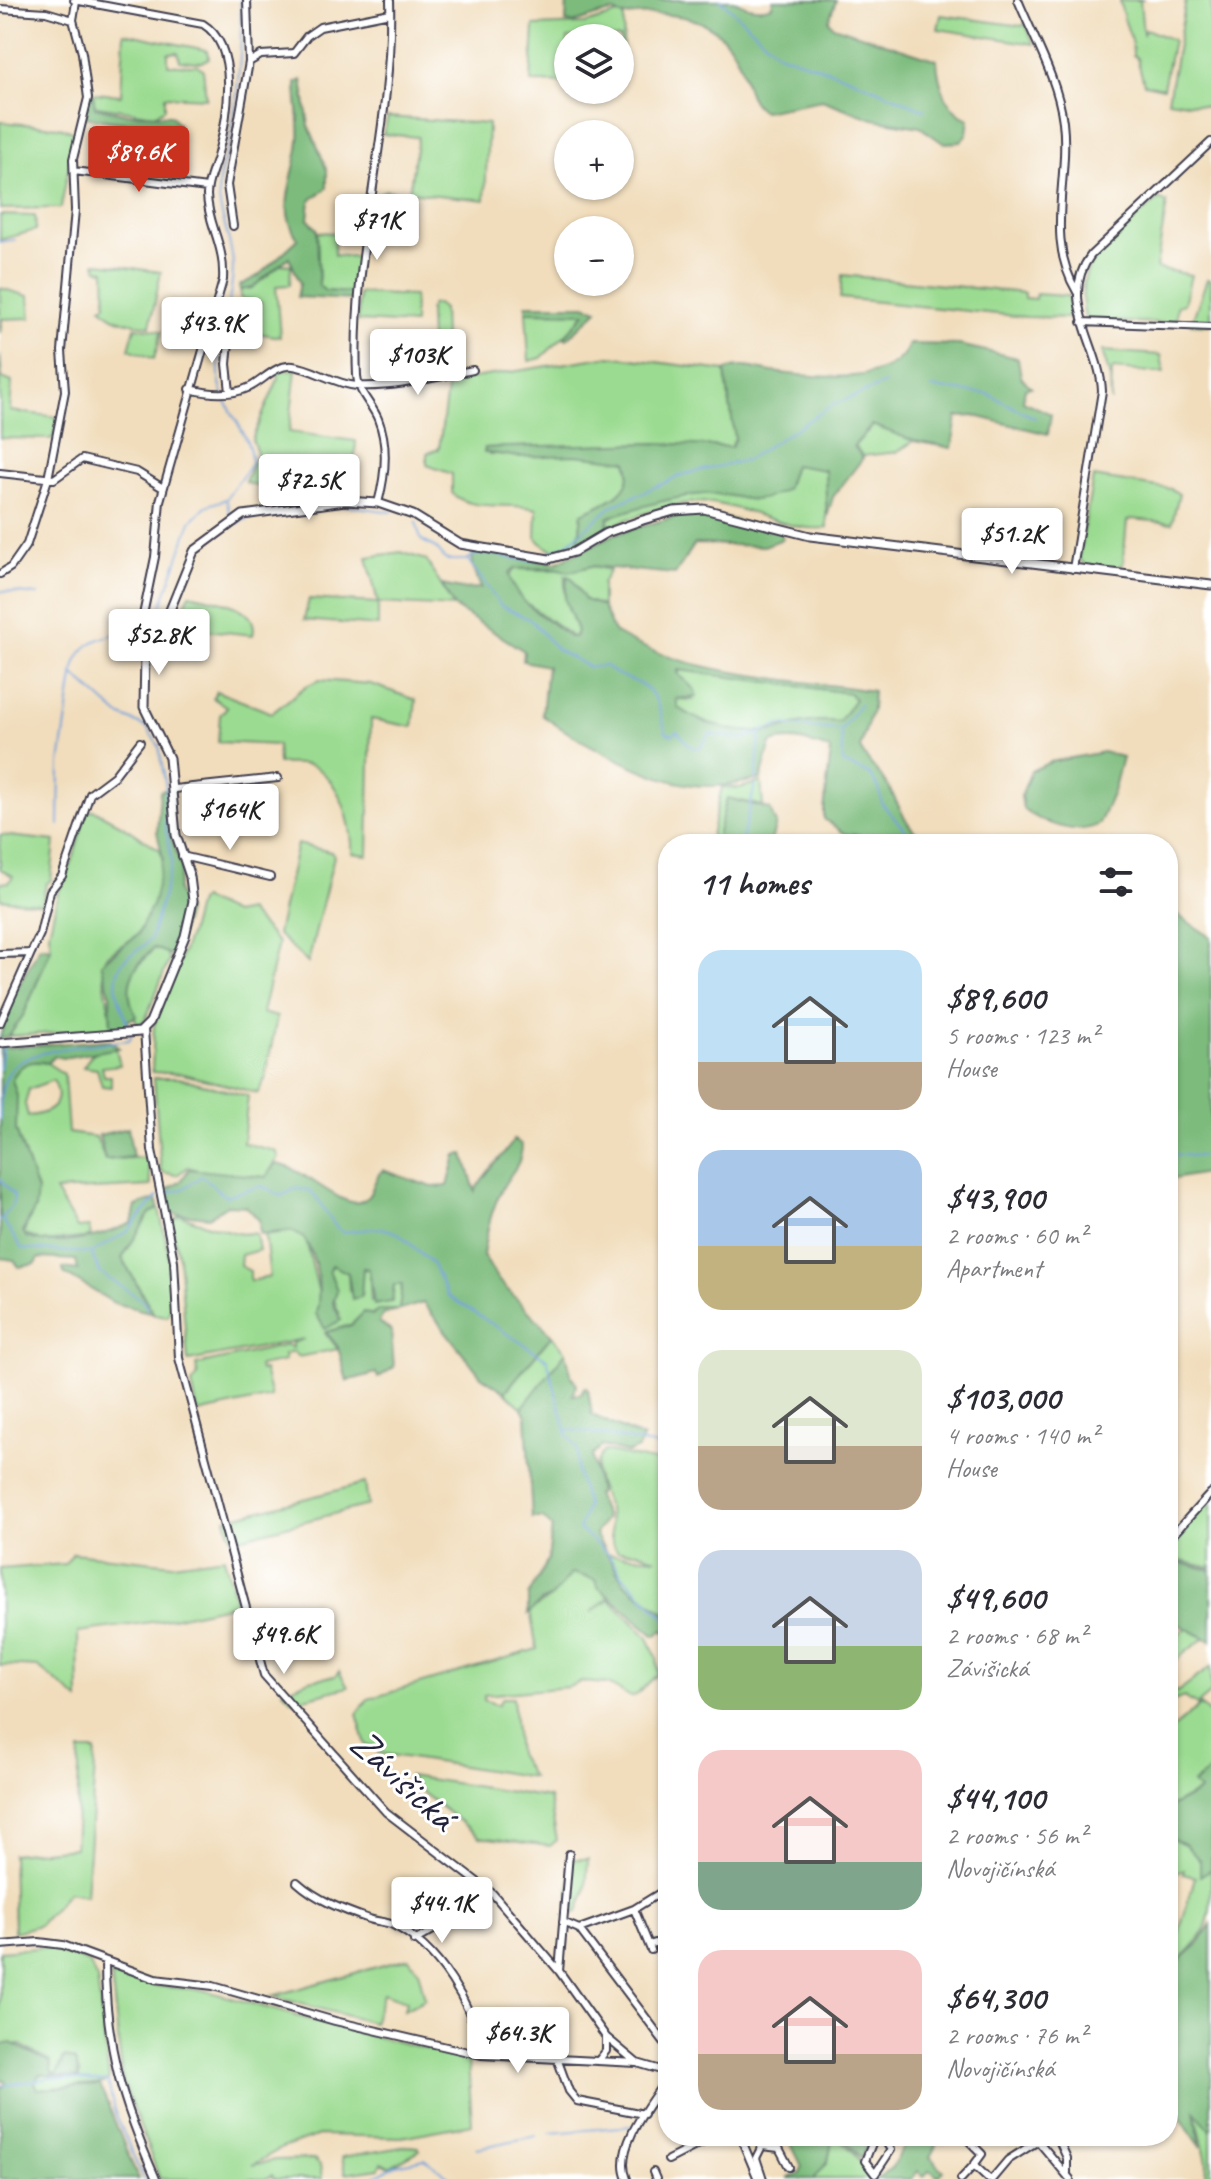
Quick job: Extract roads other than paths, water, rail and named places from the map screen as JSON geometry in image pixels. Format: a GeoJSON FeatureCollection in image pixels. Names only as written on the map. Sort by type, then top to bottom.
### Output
{"type":"FeatureCollection","features":[{"type":"Feature","properties":{"kind":"main road"},"geometry":{"type":"LineString","coordinates":[[0,1043],[140,1031],[191,914],[193,887],[175,830],[174,789],[167,753],[143,703],[144,658],[150,634],[170,610],[194,551],[232,521],[271,509],[345,501],[378,503],[413,515],[455,542],[538,558],[554,558],[574,552],[606,533],[653,516],[704,509],[810,536],[1211,585]]}},
{"type":"Feature","properties":{"kind":"street"},"geometry":{"type":"LineString","coordinates":[[233,226],[227,185],[244,76],[249,62],[247,0]]}},
{"type":"Feature","properties":{"kind":"street"},"geometry":{"type":"LineString","coordinates":[[378,503],[385,478],[382,434],[378,419],[358,386],[356,297],[383,115],[390,0]]}},
{"type":"Feature","properties":{"kind":"street"},"geometry":{"type":"LineString","coordinates":[[1018,0],[1057,94],[1063,123],[1058,237],[1062,260],[1077,292]]}},
{"type":"Feature","properties":{"kind":"street"},"geometry":{"type":"LineString","coordinates":[[0,574],[11,567],[27,544],[48,479],[65,391],[62,351],[75,210],[75,144],[88,93],[73,20],[75,1],[203,24],[221,43],[230,74],[220,145],[207,188],[209,210],[223,253],[223,280],[163,488],[155,557],[143,620],[150,634]]}},
{"type":"Feature","properties":{"kind":"street"},"geometry":{"type":"LineString","coordinates":[[0,9],[46,12],[73,20]]}},
{"type":"Feature","properties":{"kind":"street"},"geometry":{"type":"LineString","coordinates":[[249,62],[261,55],[294,53],[307,36],[320,27],[390,13]]}},
{"type":"Feature","properties":{"kind":"street"},"geometry":{"type":"LineString","coordinates":[[230,74],[244,76]]}},
{"type":"Feature","properties":{"kind":"street"},"geometry":{"type":"LineString","coordinates":[[1073,569],[1102,391],[1100,368],[1082,322],[1078,277],[1091,255],[1211,142]]}},
{"type":"Feature","properties":{"kind":"street"},"geometry":{"type":"LineString","coordinates":[[74,171],[207,188]]}},
{"type":"Feature","properties":{"kind":"street"},"geometry":{"type":"LineString","coordinates":[[228,392],[231,318]]}},
{"type":"Feature","properties":{"kind":"street"},"geometry":{"type":"LineString","coordinates":[[1082,322],[1211,327]]}},
{"type":"Feature","properties":{"kind":"street"},"geometry":{"type":"LineString","coordinates":[[190,389],[215,394],[228,392],[251,386],[276,370],[293,366],[329,380],[358,386],[414,383],[473,370]]}},
{"type":"Feature","properties":{"kind":"street"},"geometry":{"type":"LineString","coordinates":[[0,473],[48,479],[60,477],[82,459],[137,472],[163,488]]}},
{"type":"Feature","properties":{"kind":"street"},"geometry":{"type":"LineString","coordinates":[[0,1023],[40,934],[50,891],[62,876],[90,794],[114,776],[140,742]]}},
{"type":"Feature","properties":{"kind":"street"},"geometry":{"type":"LineString","coordinates":[[174,789],[278,778]]}},
{"type":"Feature","properties":{"kind":"street"},"geometry":{"type":"LineString","coordinates":[[182,856],[270,877]]}},
{"type":"Feature","properties":{"kind":"street"},"geometry":{"type":"LineString","coordinates":[[0,954],[31,953]]}},
{"type":"Feature","properties":{"kind":"street","name":"Závišická"},"geometry":{"type":"LineString","coordinates":[[140,1031],[154,1161],[175,1268],[179,1358],[256,1655],[264,1675],[386,1812],[493,1894],[559,1971],[606,2037],[637,2063],[658,2071]]}},
{"type":"Feature","properties":{"kind":"street"},"geometry":{"type":"LineString","coordinates":[[1178,1529],[1211,1493]]}},
{"type":"Feature","properties":{"kind":"street"},"geometry":{"type":"LineString","coordinates":[[559,1971],[569,1854]]}},
{"type":"Feature","properties":{"kind":"street"},"geometry":{"type":"LineString","coordinates":[[297,1882],[320,1899],[395,1926],[414,1941],[450,1978],[464,1999],[478,2035],[481,2055]]}},
{"type":"Feature","properties":{"kind":"street"},"geometry":{"type":"LineString","coordinates":[[579,1929],[634,1909],[658,1894]]}},
{"type":"Feature","properties":{"kind":"street"},"geometry":{"type":"LineString","coordinates":[[634,1909],[650,1948],[658,1944]]}},
{"type":"Feature","properties":{"kind":"street"},"geometry":{"type":"LineString","coordinates":[[434,1917],[442,1927]]}},
{"type":"Feature","properties":{"kind":"street"},"geometry":{"type":"LineString","coordinates":[[414,1941],[453,1919]]}},
{"type":"Feature","properties":{"kind":"street"},"geometry":{"type":"LineString","coordinates":[[563,1922],[579,1929],[658,2034]]}},
{"type":"Feature","properties":{"kind":"street"},"geometry":{"type":"LineString","coordinates":[[0,1945],[55,1943],[155,1979],[227,1989],[335,2021],[481,2055],[637,2063]]}},
{"type":"Feature","properties":{"kind":"street"},"geometry":{"type":"LineString","coordinates":[[105,1961],[105,1991],[116,2075],[126,2111],[156,2179]]}},
{"type":"Feature","properties":{"kind":"street"},"geometry":{"type":"LineString","coordinates":[[598,2061],[606,2051],[606,2037]]}},
{"type":"Feature","properties":{"kind":"street"},"geometry":{"type":"LineString","coordinates":[[558,2061],[569,2091],[577,2101],[644,2114]]}},
{"type":"Feature","properties":{"kind":"street"},"geometry":{"type":"LineString","coordinates":[[627,2179],[624,2156],[658,2091]]}},
{"type":"Feature","properties":{"kind":"street"},"geometry":{"type":"LineString","coordinates":[[668,2160],[695,2146]]}},
{"type":"Feature","properties":{"kind":"street"},"geometry":{"type":"LineString","coordinates":[[746,2146],[758,2173]]}},
{"type":"Feature","properties":{"kind":"street"},"geometry":{"type":"LineString","coordinates":[[758,2173],[758,2150],[769,2146]]}},
{"type":"Feature","properties":{"kind":"street"},"geometry":{"type":"LineString","coordinates":[[774,2146],[781,2150],[789,2167]]}},
{"type":"Feature","properties":{"kind":"street"},"geometry":{"type":"LineString","coordinates":[[873,2146],[865,2157],[866,2165],[875,2174],[891,2150],[888,2146]]}},
{"type":"Feature","properties":{"kind":"street"},"geometry":{"type":"LineString","coordinates":[[961,2179],[982,2154],[974,2146]]}},
{"type":"Feature","properties":{"kind":"street"},"geometry":{"type":"LineString","coordinates":[[974,2165],[991,2179],[1008,2160],[1027,2146]]}},
{"type":"Feature","properties":{"kind":"street"},"geometry":{"type":"LineString","coordinates":[[1042,2146],[1069,2176]]}},
{"type":"Feature","properties":{"kind":"street"},"geometry":{"type":"LineString","coordinates":[[1062,2146],[1069,2176]]}},
{"type":"Feature","properties":{"kind":"street"},"geometry":{"type":"LineString","coordinates":[[749,2179],[758,2173]]}},
{"type":"Feature","properties":{"kind":"waterway"},"geometry":{"type":"LineString","coordinates":[[0,1120],[4,1082],[19,1063],[47,1052],[129,1040],[129,1027],[117,991],[118,973],[122,963],[151,938],[172,863],[165,824],[166,788],[159,746],[146,727],[119,715],[73,674],[78,658],[96,641],[146,625],[157,618],[191,521],[206,506],[226,499],[251,464],[247,441],[225,398],[219,374],[233,265],[218,192],[230,140],[237,88],[240,0]]}},
{"type":"Feature","properties":{"kind":"waterway"},"geometry":{"type":"LineString","coordinates":[[721,0],[778,53],[848,77],[925,110]]}},
{"type":"Feature","properties":{"kind":"waterway"},"geometry":{"type":"LineString","coordinates":[[0,242],[15,240]]}},
{"type":"Feature","properties":{"kind":"waterway"},"geometry":{"type":"LineString","coordinates":[[544,555],[566,545],[612,506],[685,474],[746,460],[833,405],[885,384]]}},
{"type":"Feature","properties":{"kind":"waterway"},"geometry":{"type":"LineString","coordinates":[[931,388],[988,394],[1035,418]]}},
{"type":"Feature","properties":{"kind":"waterway"},"geometry":{"type":"LineString","coordinates":[[226,499],[231,519]]}},
{"type":"Feature","properties":{"kind":"waterway"},"geometry":{"type":"LineString","coordinates":[[237,523],[250,518],[342,505],[392,512]]}},
{"type":"Feature","properties":{"kind":"waterway"},"geometry":{"type":"LineString","coordinates":[[416,522],[421,540],[436,548],[446,560],[468,560],[501,606],[531,620],[557,650],[589,667],[606,666],[647,689],[658,706],[666,732],[672,735],[677,731],[691,747],[700,748],[710,734],[741,739],[781,725],[841,730],[843,763],[869,774],[879,788],[882,804],[909,834]]}},
{"type":"Feature","properties":{"kind":"waterway"},"geometry":{"type":"LineString","coordinates":[[468,559],[484,554],[522,560],[539,559]]}},
{"type":"Feature","properties":{"kind":"waterway"},"geometry":{"type":"LineString","coordinates":[[0,591],[38,595]]}},
{"type":"Feature","properties":{"kind":"waterway"},"geometry":{"type":"LineString","coordinates":[[59,825],[60,763],[73,676]]}},
{"type":"Feature","properties":{"kind":"waterway"},"geometry":{"type":"LineString","coordinates":[[842,729],[860,704]]}},
{"type":"Feature","properties":{"kind":"waterway"},"geometry":{"type":"LineString","coordinates":[[756,780],[760,734]]}},
{"type":"Feature","properties":{"kind":"waterway"},"geometry":{"type":"LineString","coordinates":[[743,834],[755,785]]}},
{"type":"Feature","properties":{"kind":"waterway"},"geometry":{"type":"LineString","coordinates":[[0,1069],[3,1047]]}},
{"type":"Feature","properties":{"kind":"waterway"},"geometry":{"type":"LineString","coordinates":[[1178,1155],[1211,1157]]}},
{"type":"Feature","properties":{"kind":"waterway"},"geometry":{"type":"LineString","coordinates":[[164,1194],[183,1189],[202,1176],[225,1196],[262,1186],[281,1196],[295,1189],[309,1190],[342,1232],[381,1228],[398,1233],[432,1263],[448,1296],[547,1359],[567,1434],[578,1449],[577,1473],[587,1505],[579,1529],[608,1554],[623,1576],[658,1611]]}},
{"type":"Feature","properties":{"kind":"waterway"},"geometry":{"type":"LineString","coordinates":[[0,1179],[14,1195],[13,1204],[0,1221]]}},
{"type":"Feature","properties":{"kind":"waterway"},"geometry":{"type":"LineString","coordinates":[[2,1219],[22,1249],[91,1253],[127,1232],[158,1196]]}},
{"type":"Feature","properties":{"kind":"waterway"},"geometry":{"type":"LineString","coordinates":[[91,1253],[100,1273],[144,1301],[147,1309]]}},
{"type":"Feature","properties":{"kind":"waterway"},"geometry":{"type":"LineString","coordinates":[[567,1430],[658,1445]]}},
{"type":"Feature","properties":{"kind":"waterway"},"geometry":{"type":"LineString","coordinates":[[0,2086],[50,2078],[108,2082],[114,2110],[143,2179]]}},
{"type":"Feature","properties":{"kind":"waterway"},"geometry":{"type":"LineString","coordinates":[[550,2133],[632,2126]]}},
{"type":"Feature","properties":{"kind":"waterway"},"geometry":{"type":"LineString","coordinates":[[477,2148],[536,2136]]}},
{"type":"Feature","properties":{"kind":"waterway"},"geometry":{"type":"LineString","coordinates":[[353,2179],[373,2177],[396,2165],[425,2159],[452,2179]]}}]}
